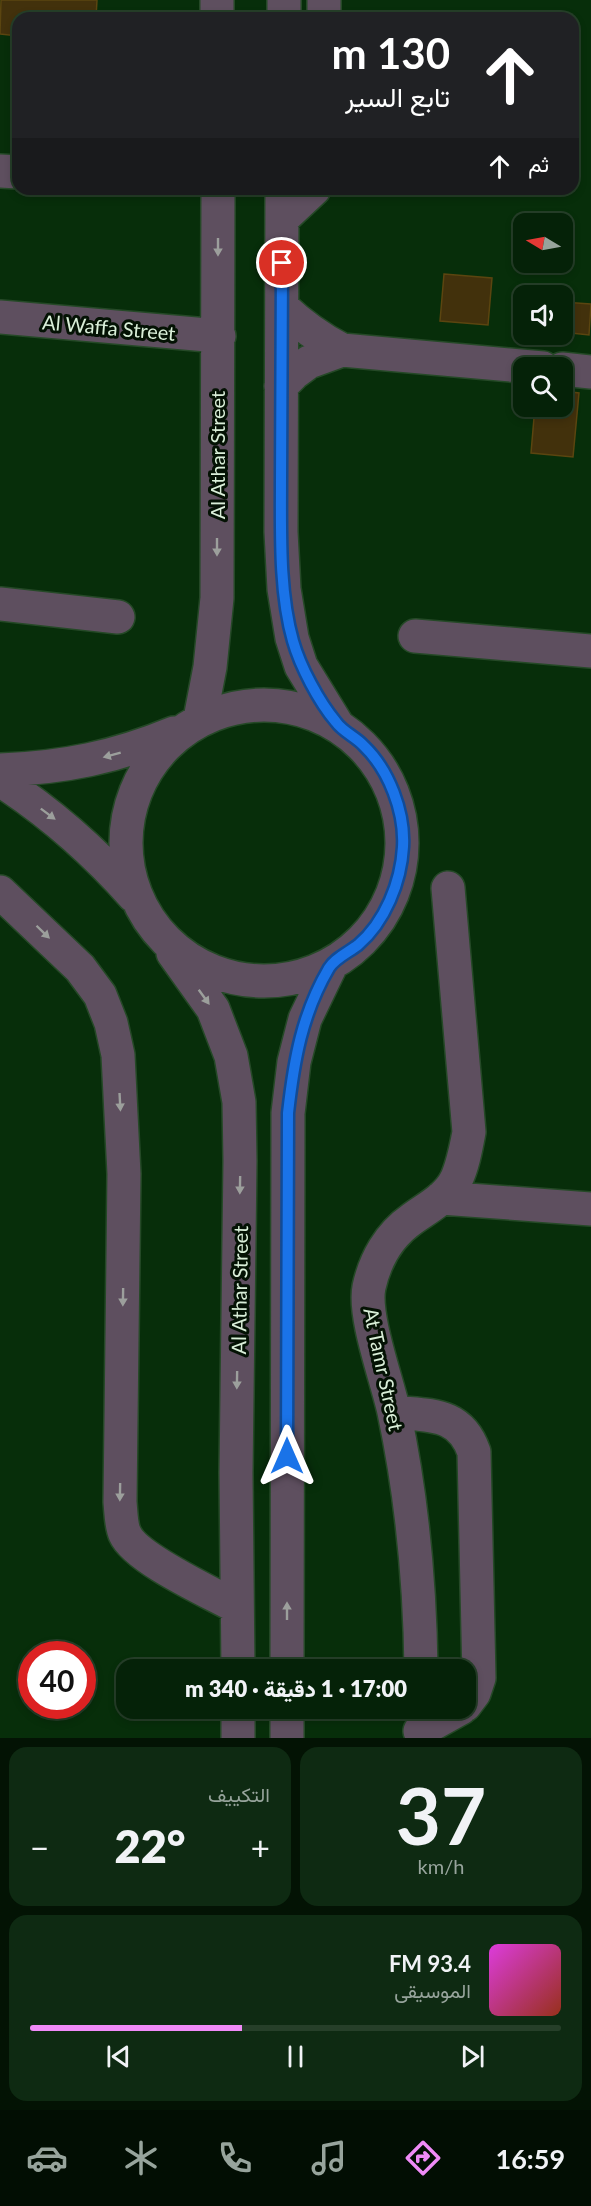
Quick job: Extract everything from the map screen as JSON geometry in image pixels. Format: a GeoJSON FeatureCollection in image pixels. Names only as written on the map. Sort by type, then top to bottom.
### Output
{"type":"FeatureCollection","features":[{"type":"Feature","properties":{"kind":"street","name":"Al Athar Street"},"geometry":{"type":"LineString","coordinates":[[193,723],[210,667],[217,598],[218,195]]}},
{"type":"Feature","properties":{"kind":"street"},"geometry":{"type":"LineString","coordinates":[[301,195],[282,204],[281,532],[284,589],[292,638],[301,666],[336,723]]}},
{"type":"Feature","properties":{"kind":"street"},"geometry":{"type":"LineString","coordinates":[[282,307],[320,339],[342,351]]}},
{"type":"Feature","properties":{"kind":"street","name":"Al Waffa Street"},"geometry":{"type":"LineString","coordinates":[[0,317],[219,336]]}},
{"type":"Feature","properties":{"kind":"street"},"geometry":{"type":"LineString","coordinates":[[281,386],[309,362],[342,351],[513,365]]}},
{"type":"Feature","properties":{"kind":"street"},"geometry":{"type":"LineString","coordinates":[[573,370],[591,372]]}},
{"type":"Feature","properties":{"kind":"street"},"geometry":{"type":"LineString","coordinates":[[0,604],[118,617]]}},
{"type":"Feature","properties":{"kind":"street"},"geometry":{"type":"LineString","coordinates":[[416,636],[591,651]]}},
{"type":"Feature","properties":{"kind":"street"},"geometry":{"type":"LineString","coordinates":[[0,770],[36,769],[88,761],[138,747],[233,707],[268,703],[304,709],[336,723],[364,746],[386,775],[399,809],[403,846],[398,882],[383,915],[360,943],[331,965],[295,979],[257,982],[220,975],[186,957],[158,932],[138,900],[104,862],[67,828],[0,780]]}},
{"type":"Feature","properties":{"kind":"street"},"geometry":{"type":"LineString","coordinates":[[138,900],[127,862],[127,824],[138,786],[158,753],[193,723]]}},
{"type":"Feature","properties":{"kind":"street","name":"At Tamr Street"},"geometry":{"type":"LineString","coordinates":[[421,1659],[419,1579],[412,1522],[394,1412],[370,1317],[369,1290],[375,1267],[391,1238],[409,1221],[441,1198],[455,1182],[464,1157],[469,1132],[448,888]]}},
{"type":"Feature","properties":{"kind":"street"},"geometry":{"type":"LineString","coordinates":[[0,892],[80,968],[100,995],[111,1023],[118,1055],[124,1174],[120,1502],[125,1534],[138,1550],[154,1561],[237,1607]]}},
{"type":"Feature","properties":{"kind":"street","name":"Al Athar Street"},"geometry":{"type":"LineString","coordinates":[[158,932],[213,1009],[231,1056],[238,1102],[240,1161],[236,1473],[238,1659]]}},
{"type":"Feature","properties":{"kind":"street"},"geometry":{"type":"LineString","coordinates":[[287,1659],[288,1113],[294,1062],[305,1018],[331,965]]}},
{"type":"Feature","properties":{"kind":"street"},"geometry":{"type":"LineString","coordinates":[[441,1198],[591,1209]]}},
{"type":"Feature","properties":{"kind":"street"},"geometry":{"type":"LineString","coordinates":[[394,1412],[437,1417],[453,1422],[468,1436],[474,1452],[479,1678],[476,1688]]}},
{"type":"Feature","properties":{"kind":"street"},"geometry":{"type":"LineString","coordinates":[[238,1719],[238,1738]]}},
{"type":"Feature","properties":{"kind":"street"},"geometry":{"type":"LineString","coordinates":[[287,1719],[287,1738]]}},
{"type":"Feature","properties":{"kind":"street"},"geometry":{"type":"LineString","coordinates":[[420,1726],[436,1719]]}},
{"type":"Feature","properties":{"kind":"building"},"geometry":{"type":"Polygon","coordinates":[[[1,0],[97,0],[96,12],[12,12],[12,35],[0,34],[1,0]]]}},
{"type":"Feature","properties":{"kind":"building"},"geometry":{"type":"Polygon","coordinates":[[[444,274],[492,278],[488,325],[440,321],[444,274]]]}},
{"type":"Feature","properties":{"kind":"building"},"geometry":{"type":"Polygon","coordinates":[[[573,303],[591,304],[589,335],[573,333],[573,303]]]}},
{"type":"Feature","properties":{"kind":"building"},"geometry":{"type":"Polygon","coordinates":[[[573,392],[579,393],[573,457],[531,453],[534,417],[573,417],[573,392]]]}},
{"type":"Feature","properties":{"kind":"route"},"geometry":{"type":"LineString","coordinates":[[282,263],[281,532],[284,589],[292,638],[301,666],[336,723],[364,746],[386,775],[399,809],[403,846],[398,882],[383,915],[360,943],[331,965],[305,1018],[294,1062],[288,1113],[287,1456]]}}]}
